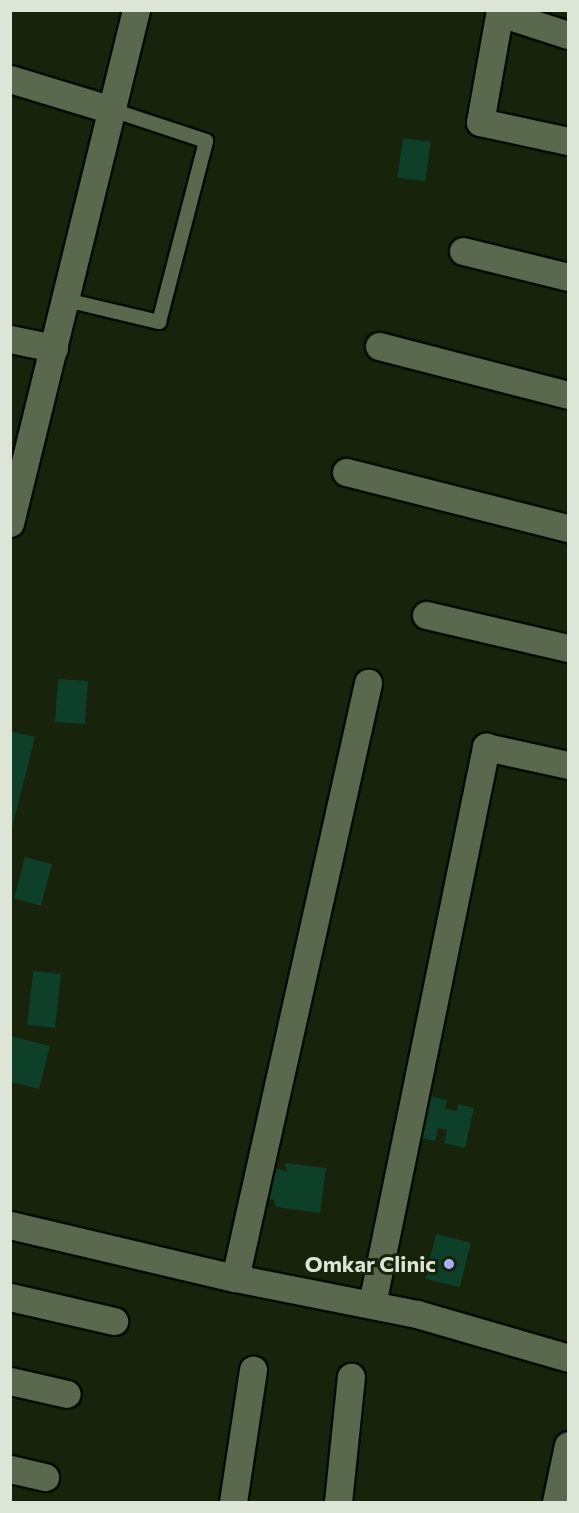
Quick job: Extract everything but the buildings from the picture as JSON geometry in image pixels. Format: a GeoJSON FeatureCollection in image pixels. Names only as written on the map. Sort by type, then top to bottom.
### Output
{"type":"FeatureCollection","features":[{"type":"Feature","properties":{"kind":"street"},"geometry":{"type":"LineString","coordinates":[[10,523],[136,10]]}},
{"type":"Feature","properties":{"kind":"street"},"geometry":{"type":"LineString","coordinates":[[568,35],[500,12],[480,122],[568,141]]}},
{"type":"Feature","properties":{"kind":"street"},"geometry":{"type":"LineString","coordinates":[[10,78],[112,110]]}},
{"type":"Feature","properties":{"kind":"street"},"geometry":{"type":"LineString","coordinates":[[464,251],[568,277]]}},
{"type":"Feature","properties":{"kind":"street"},"geometry":{"type":"LineString","coordinates":[[10,339],[54,348]]}},
{"type":"Feature","properties":{"kind":"street"},"geometry":{"type":"LineString","coordinates":[[379,346],[568,395]]}},
{"type":"Feature","properties":{"kind":"street"},"geometry":{"type":"LineString","coordinates":[[346,472],[568,528]]}},
{"type":"Feature","properties":{"kind":"street"},"geometry":{"type":"LineString","coordinates":[[426,615],[568,648]]}},
{"type":"Feature","properties":{"kind":"street"},"geometry":{"type":"LineString","coordinates":[[235,1278],[368,683]]}},
{"type":"Feature","properties":{"kind":"street"},"geometry":{"type":"LineString","coordinates":[[372,1304],[486,747],[568,765]]}},
{"type":"Feature","properties":{"kind":"street"},"geometry":{"type":"LineString","coordinates":[[10,1226],[235,1278],[372,1304],[568,1358]]}},
{"type":"Feature","properties":{"kind":"street"},"geometry":{"type":"LineString","coordinates":[[10,1297],[114,1321]]}},
{"type":"Feature","properties":{"kind":"street"},"geometry":{"type":"LineString","coordinates":[[232,1503],[252,1369]]}},
{"type":"Feature","properties":{"kind":"street"},"geometry":{"type":"LineString","coordinates":[[338,1503],[351,1377]]}},
{"type":"Feature","properties":{"kind":"street"},"geometry":{"type":"LineString","coordinates":[[10,1381],[67,1394]]}},
{"type":"Feature","properties":{"kind":"street"},"geometry":{"type":"LineString","coordinates":[[556,1503],[568,1445]]}},
{"type":"Feature","properties":{"kind":"street"},"geometry":{"type":"LineString","coordinates":[[10,1469],[45,1477]]}},
{"type":"Feature","properties":{"kind":"lane"},"geometry":{"type":"LineString","coordinates":[[66,300],[159,322],[206,141],[112,110]]}},
{"type":"Feature","properties":{"kind":"place","name":"Omkar Clinic"},"geometry":{"type":"Point","coordinates":[449,1264]}}]}
